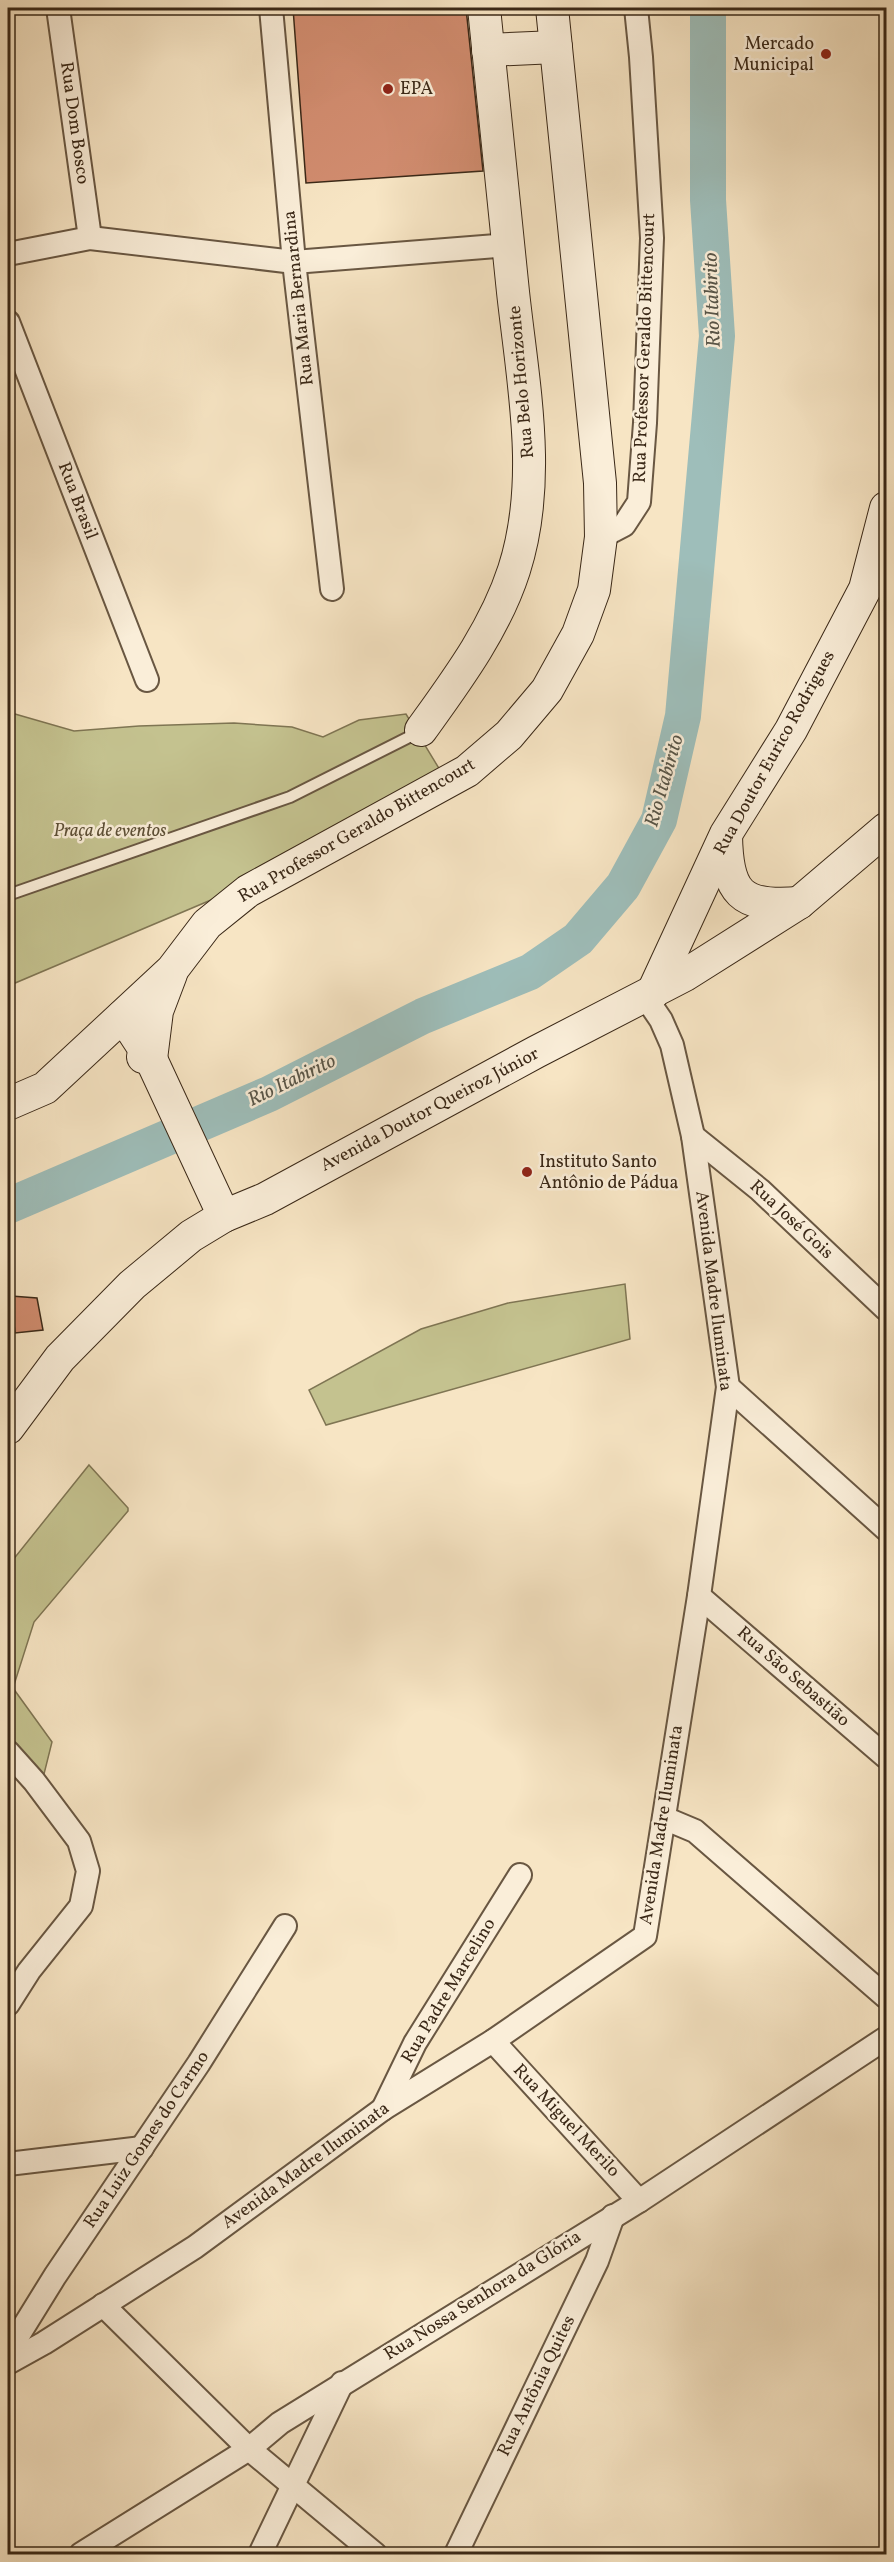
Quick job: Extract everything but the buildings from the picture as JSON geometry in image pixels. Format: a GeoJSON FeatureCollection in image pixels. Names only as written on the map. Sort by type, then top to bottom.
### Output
{"type":"FeatureCollection","features":[{"type":"Feature","properties":{"kind":"street","name":"Rua Dom Bosco"},"geometry":{"type":"LineString","coordinates":[[58,8],[90,238]]}},
{"type":"Feature","properties":{"kind":"street","name":"Rua Maria Bernardina"},"geometry":{"type":"LineString","coordinates":[[271,8],[294,262],[332,589]]}},
{"type":"Feature","properties":{"kind":"street","name":"Rua Belo Horizonte"},"geometry":{"type":"LineString","coordinates":[[421,730],[463,672],[489,627],[514,570],[528,514],[529,437],[484,8]]}},
{"type":"Feature","properties":{"kind":"street"},"geometry":{"type":"LineString","coordinates":[[552,8],[600,483],[601,537]]}},
{"type":"Feature","properties":{"kind":"street","name":"Rua Professor Geraldo Bittencourt"},"geometry":{"type":"LineString","coordinates":[[8,1104],[45,1088],[172,970],[207,924],[248,891],[467,771],[509,735],[547,690],[578,634],[594,590],[601,537],[624,525],[639,502],[645,423],[652,238],[636,8]]}},
{"type":"Feature","properties":{"kind":"street"},"geometry":{"type":"LineString","coordinates":[[488,50],[556,47]]}},
{"type":"Feature","properties":{"kind":"street"},"geometry":{"type":"LineString","coordinates":[[8,254],[90,238],[294,262],[508,245]]}},
{"type":"Feature","properties":{"kind":"street","name":"Rua Brasil"},"geometry":{"type":"LineString","coordinates":[[8,322],[147,680]]}},
{"type":"Feature","properties":{"kind":"street","name":"Rua Doutor Eurico Rodrigues"},"geometry":{"type":"LineString","coordinates":[[649,996],[726,834],[791,730],[865,589],[886,508]]}},
{"type":"Feature","properties":{"kind":"street","name":"Avenida Doutor Queiroz Júnior"},"geometry":{"type":"LineString","coordinates":[[8,1428],[60,1358],[132,1285],[191,1236],[224,1216],[265,1199],[536,1053],[649,996],[799,903],[886,829]]}},
{"type":"Feature","properties":{"kind":"street"},"geometry":{"type":"LineString","coordinates":[[726,834],[730,877],[739,892],[754,902],[771,905],[799,903]]}},
{"type":"Feature","properties":{"kind":"street"},"geometry":{"type":"LineString","coordinates":[[155,1067],[157,1011],[172,970]]}},
{"type":"Feature","properties":{"kind":"street","name":"Avenida Madre Iluminata"},"geometry":{"type":"LineString","coordinates":[[8,2363],[44,2343],[195,2247],[383,2109],[493,2041],[645,1936],[699,1596],[728,1388],[693,1136],[672,1045],[649,996]]}},
{"type":"Feature","properties":{"kind":"street"},"geometry":{"type":"LineString","coordinates":[[123,1016],[155,1067],[224,1216]]}},
{"type":"Feature","properties":{"kind":"street"},"geometry":{"type":"LineString","coordinates":[[83,1053],[117,1049],[155,1067]]}},
{"type":"Feature","properties":{"kind":"street","name":"Rua José Gois"},"geometry":{"type":"LineString","coordinates":[[693,1136],[760,1190],[886,1309]]}},
{"type":"Feature","properties":{"kind":"street"},"geometry":{"type":"LineString","coordinates":[[728,1388],[886,1529]]}},
{"type":"Feature","properties":{"kind":"street","name":"Rua São Sebastião"},"geometry":{"type":"LineString","coordinates":[[699,1596],[886,1757]]}},
{"type":"Feature","properties":{"kind":"street"},"geometry":{"type":"LineString","coordinates":[[8,1752],[34,1781],[79,1841],[88,1871],[81,1906],[29,1971],[8,2004]]}},
{"type":"Feature","properties":{"kind":"street"},"geometry":{"type":"LineString","coordinates":[[664,1818],[695,1831],[886,1997]]}},
{"type":"Feature","properties":{"kind":"street","name":"Rua Padre Marcelino"},"geometry":{"type":"LineString","coordinates":[[383,2109],[415,2043],[520,1875]]}},
{"type":"Feature","properties":{"kind":"street","name":"Rua Luiz Gomes do Carmo"},"geometry":{"type":"LineString","coordinates":[[8,2352],[55,2276],[142,2148],[285,1926]]}},
{"type":"Feature","properties":{"kind":"street","name":"Rua Nossa Senhora da Glória"},"geometry":{"type":"LineString","coordinates":[[81,2554],[249,2449],[280,2423],[342,2383],[639,2201],[886,2038]]}},
{"type":"Feature","properties":{"kind":"street","name":"Rua Miguel Merilo"},"geometry":{"type":"LineString","coordinates":[[493,2041],[639,2201]]}},
{"type":"Feature","properties":{"kind":"street"},"geometry":{"type":"LineString","coordinates":[[8,2164],[142,2148]]}},
{"type":"Feature","properties":{"kind":"street","name":"Rua Antônia Quites"},"geometry":{"type":"LineString","coordinates":[[456,2554],[597,2262],[613,2216]]}},
{"type":"Feature","properties":{"kind":"street"},"geometry":{"type":"LineString","coordinates":[[103,2305],[249,2449],[375,2554]]}},
{"type":"Feature","properties":{"kind":"street"},"geometry":{"type":"LineString","coordinates":[[260,2554],[342,2383]]}},
{"type":"Feature","properties":{"kind":"lane"},"geometry":{"type":"LineString","coordinates":[[8,895],[290,797],[421,730]]}},
{"type":"Feature","properties":{"kind":"green space","name":"Praça de eventos"},"geometry":{"type":"Polygon","coordinates":[[[8,712],[74,731],[234,723],[292,727],[323,737],[359,720],[406,714],[443,775],[211,900],[8,986],[8,712]]]}},
{"type":"Feature","properties":{"kind":"green space"},"geometry":{"type":"Polygon","coordinates":[[[625,1284],[630,1339],[326,1425],[309,1390],[421,1329],[508,1303],[625,1284]]]}},
{"type":"Feature","properties":{"kind":"green space"},"geometry":{"type":"Polygon","coordinates":[[[89,1465],[128,1508],[128,1511],[34,1622],[13,1688],[52,1742],[41,1786],[8,1744],[8,1566],[89,1465]]]}},
{"type":"Feature","properties":{"kind":"waterway","name":"Rio Itabirito"},"geometry":{"type":"LineString","coordinates":[[8,1206],[269,1094],[423,1016],[530,972],[578,939],[623,886],[659,820],[683,716],[717,336],[708,200],[708,8]]}},
{"type":"Feature","properties":{"kind":"place","name":"Mercado Municipal"},"geometry":{"type":"Point","coordinates":[826,54]}},
{"type":"Feature","properties":{"kind":"place","name":"EPA"},"geometry":{"type":"Point","coordinates":[388,89]}},
{"type":"Feature","properties":{"kind":"place","name":"Instituto Santo Antônio de Pádua"},"geometry":{"type":"Point","coordinates":[527,1172]}}]}
